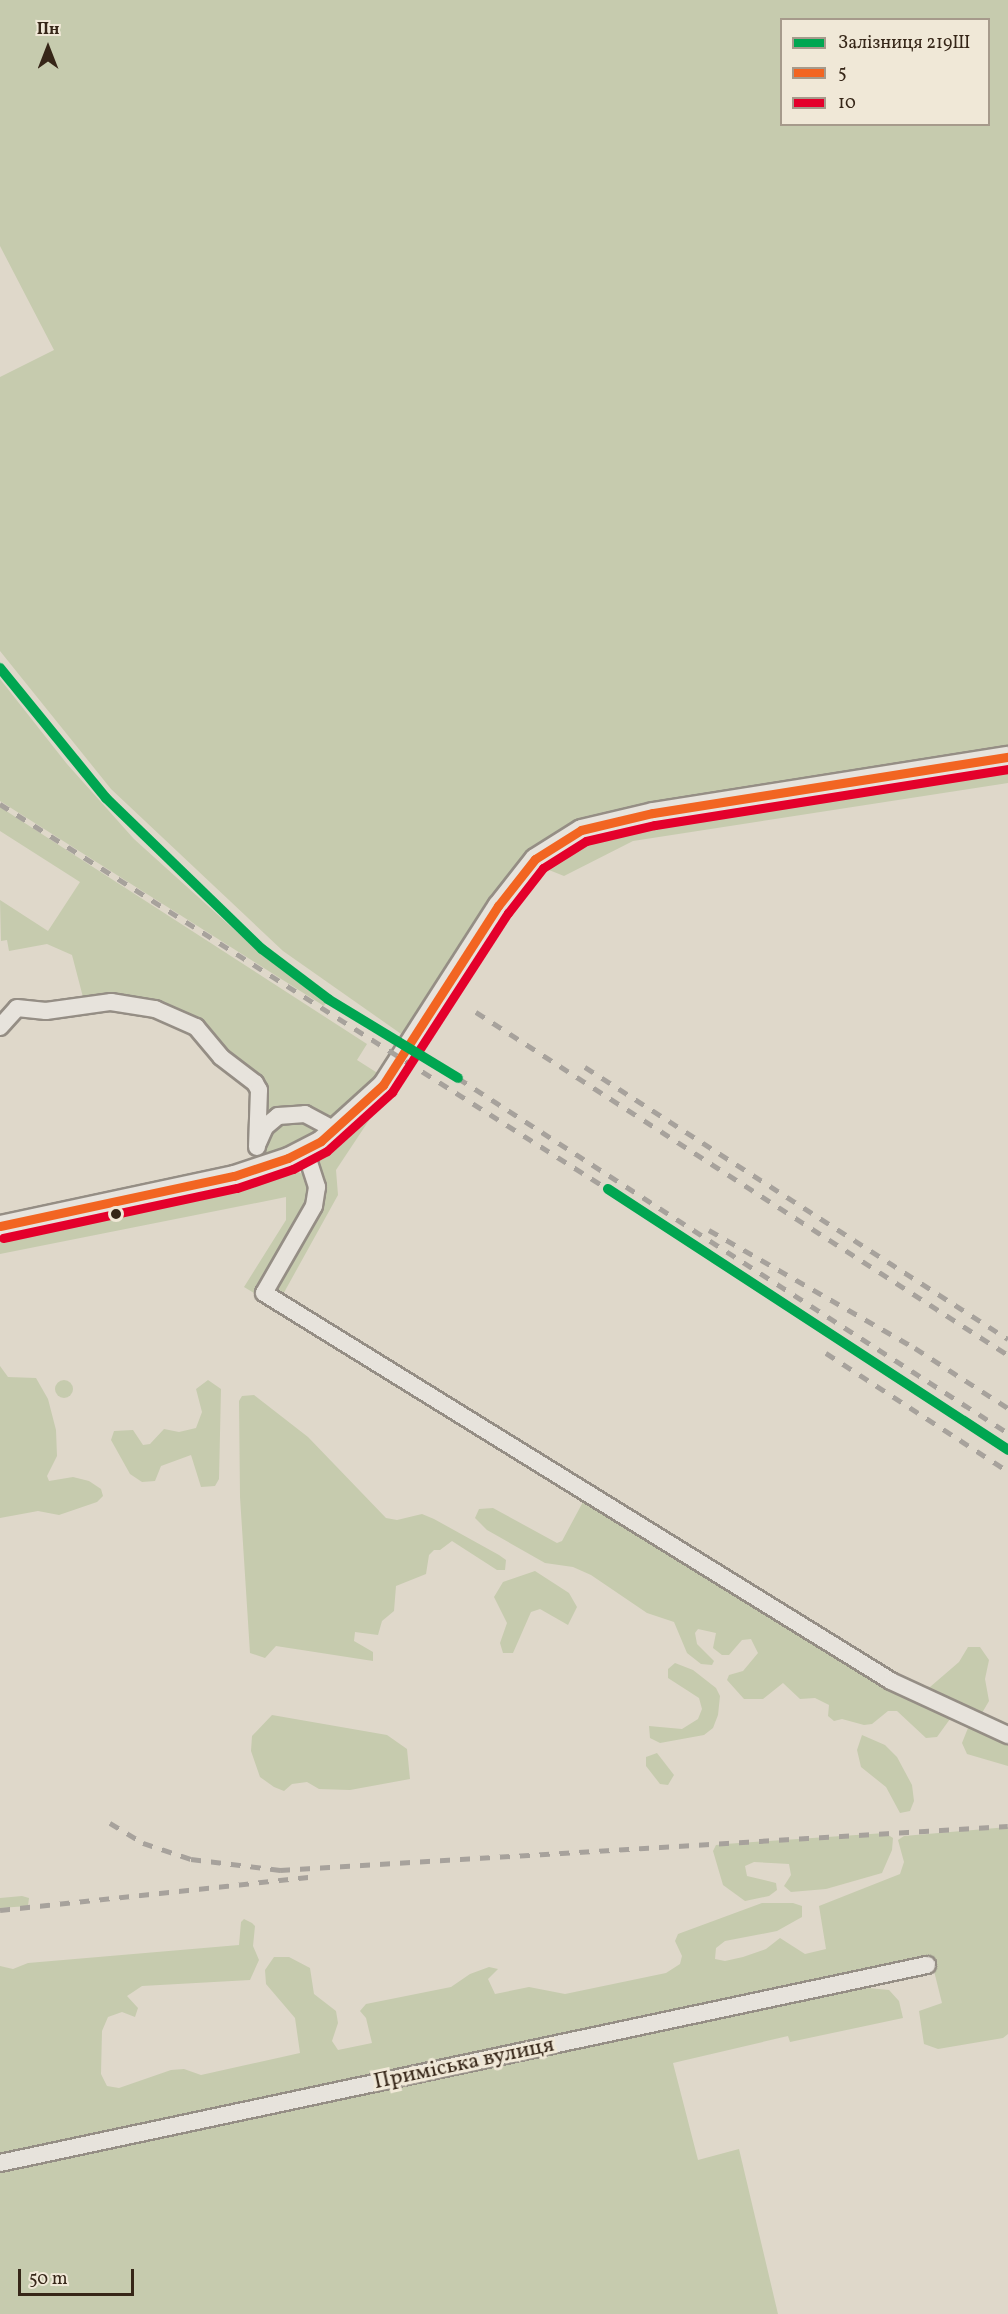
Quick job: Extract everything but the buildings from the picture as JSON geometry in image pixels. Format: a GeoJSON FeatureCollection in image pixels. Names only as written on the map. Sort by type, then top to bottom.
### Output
{"type":"FeatureCollection","features":[{"type":"Feature","properties":{"kind":"street"},"geometry":{"type":"LineString","coordinates":[[0,1226],[255,1170],[305,1150],[335,1130],[366,1103],[401,1059],[517,881],[549,848],[581,830],[653,813],[1008,757]]}},
{"type":"Feature","properties":{"kind":"street"},"geometry":{"type":"LineString","coordinates":[[0,1027],[17,1008],[46,1011],[111,1002],[155,1009],[196,1027],[221,1057],[250,1076],[259,1090],[255,1170]]}},
{"type":"Feature","properties":{"kind":"street"},"geometry":{"type":"LineString","coordinates":[[257,1148],[265,1127],[278,1116],[305,1114],[335,1130]]}},
{"type":"Feature","properties":{"kind":"street"},"geometry":{"type":"LineString","coordinates":[[305,1150],[317,1187],[314,1206],[264,1293],[891,1681],[1008,1735]]}},
{"type":"Feature","properties":{"kind":"street","name":"Приміська вулиця"},"geometry":{"type":"LineString","coordinates":[[0,2163],[927,1965]]}},
{"type":"Feature","properties":{"kind":"green space"},"geometry":{"type":"Polygon","coordinates":[[[0,0],[1008,0],[1008,750],[561,832],[404,1036],[283,951],[111,789],[0,651],[0,377],[54,350],[0,246],[0,0]]]}},
{"type":"Feature","properties":{"kind":"green space"},"geometry":{"type":"Polygon","coordinates":[[[0,679],[67,764],[134,839],[259,952],[326,1002],[324,1006],[0,801],[0,679]]]}},
{"type":"Feature","properties":{"kind":"green space"},"geometry":{"type":"Polygon","coordinates":[[[1008,763],[1008,783],[633,841],[564,876],[539,866],[603,830],[1008,763]]]}},
{"type":"Feature","properties":{"kind":"green space"},"geometry":{"type":"Polygon","coordinates":[[[0,807],[367,1044],[357,1060],[379,1074],[345,1114],[298,1144],[265,1155],[261,1152],[263,1111],[235,1064],[198,1024],[84,1001],[72,955],[47,944],[9,951],[7,940],[1,941],[0,900],[48,931],[80,882],[0,831],[0,807]]]}},
{"type":"Feature","properties":{"kind":"green space"},"geometry":{"type":"Polygon","coordinates":[[[403,1069],[336,1170],[338,1195],[281,1298],[275,1288],[318,1208],[316,1164],[321,1150],[403,1069]]]}},
{"type":"Feature","properties":{"kind":"green space"},"geometry":{"type":"Polygon","coordinates":[[[289,1167],[306,1176],[309,1202],[254,1293],[244,1287],[286,1220],[286,1197],[0,1254],[0,1232],[289,1167]]]}},
{"type":"Feature","properties":{"kind":"green space"},"geometry":{"type":"Polygon","coordinates":[[[0,1366],[8,1377],[36,1378],[48,1399],[56,1430],[57,1456],[47,1476],[49,1481],[73,1477],[89,1481],[101,1489],[103,1496],[97,1502],[59,1515],[38,1511],[0,1518],[0,1366]]]}},
{"type":"Feature","properties":{"kind":"green space"},"geometry":{"type":"Polygon","coordinates":[[[64,1380],[70,1383],[73,1389],[70,1395],[64,1398],[58,1395],[55,1389],[58,1383],[64,1380]]]}},
{"type":"Feature","properties":{"kind":"green space"},"geometry":{"type":"Polygon","coordinates":[[[208,1380],[221,1389],[219,1479],[215,1486],[201,1487],[191,1455],[161,1466],[155,1481],[142,1482],[130,1474],[111,1440],[114,1431],[133,1430],[143,1445],[150,1444],[164,1429],[179,1432],[196,1428],[202,1412],[196,1389],[208,1380]]]}},
{"type":"Feature","properties":{"kind":"green space"},"geometry":{"type":"Polygon","coordinates":[[[254,1395],[308,1437],[386,1518],[397,1520],[422,1514],[434,1519],[506,1560],[505,1570],[497,1570],[452,1541],[440,1550],[434,1550],[429,1555],[426,1574],[396,1586],[394,1611],[382,1621],[378,1635],[355,1632],[354,1641],[373,1652],[373,1661],[276,1646],[265,1658],[250,1653],[240,1497],[239,1401],[242,1396],[254,1395]]]}},
{"type":"Feature","properties":{"kind":"green space"},"geometry":{"type":"Polygon","coordinates":[[[584,1500],[879,1676],[930,1687],[959,1662],[968,1647],[980,1647],[989,1660],[985,1679],[989,1701],[982,1713],[1008,1726],[1008,1766],[967,1754],[962,1743],[968,1728],[950,1719],[937,1737],[926,1738],[897,1711],[888,1711],[872,1724],[864,1725],[842,1719],[834,1721],[828,1716],[829,1705],[815,1698],[800,1699],[783,1683],[763,1699],[744,1699],[727,1680],[729,1675],[743,1671],[758,1653],[751,1639],[742,1640],[729,1655],[722,1655],[713,1648],[716,1633],[698,1629],[695,1633],[697,1644],[714,1661],[712,1665],[701,1664],[687,1653],[674,1622],[647,1613],[591,1575],[573,1567],[545,1563],[487,1530],[475,1518],[479,1509],[493,1508],[557,1543],[562,1541],[584,1500]]]}},
{"type":"Feature","properties":{"kind":"green space"},"geometry":{"type":"Polygon","coordinates":[[[535,1571],[569,1593],[577,1607],[568,1625],[540,1609],[531,1612],[513,1653],[503,1653],[500,1643],[507,1623],[494,1597],[503,1582],[535,1571]]]}},
{"type":"Feature","properties":{"kind":"green space"},"geometry":{"type":"Polygon","coordinates":[[[675,1663],[693,1670],[716,1688],[720,1696],[718,1715],[713,1728],[704,1735],[660,1743],[650,1738],[649,1726],[682,1729],[698,1719],[702,1709],[699,1698],[668,1678],[668,1669],[675,1663]]]}},
{"type":"Feature","properties":{"kind":"green space"},"geometry":{"type":"Polygon","coordinates":[[[272,1715],[387,1735],[407,1749],[410,1779],[350,1790],[319,1789],[307,1782],[292,1784],[284,1791],[274,1787],[260,1777],[251,1751],[252,1736],[272,1715]]]}},
{"type":"Feature","properties":{"kind":"green space"},"geometry":{"type":"Polygon","coordinates":[[[862,1735],[885,1745],[897,1757],[912,1785],[914,1801],[910,1811],[900,1813],[886,1787],[861,1767],[857,1750],[862,1735]]]}},
{"type":"Feature","properties":{"kind":"green space"},"geometry":{"type":"Polygon","coordinates":[[[657,1753],[674,1775],[668,1785],[660,1784],[646,1766],[646,1757],[657,1753]]]}},
{"type":"Feature","properties":{"kind":"green space"},"geometry":{"type":"Polygon","coordinates":[[[1008,1827],[1008,2034],[1003,2038],[938,2049],[924,2044],[919,2011],[942,2003],[931,1959],[0,2157],[0,1966],[13,1969],[28,1963],[239,1945],[241,1922],[244,1919],[255,1926],[253,1946],[259,1960],[250,1980],[142,1986],[127,1996],[138,2008],[135,2017],[122,2012],[108,2017],[102,2031],[101,2074],[107,2086],[119,2088],[171,2070],[184,2069],[201,2075],[300,2053],[295,2018],[266,1984],[265,1970],[274,1957],[289,1957],[310,1968],[314,1994],[336,2011],[338,2023],[332,2041],[338,2050],[372,2043],[366,2018],[360,2011],[366,2004],[451,1987],[470,1974],[489,1967],[498,1969],[488,1979],[495,1994],[529,1987],[565,1994],[666,1973],[680,1964],[682,1956],[675,1941],[678,1934],[762,1903],[793,1903],[802,1906],[802,1917],[777,1931],[725,1941],[716,1948],[715,1959],[725,1961],[743,1957],[766,1949],[780,1938],[805,1954],[826,1949],[819,1906],[900,1874],[904,1862],[898,1840],[904,1836],[1008,1827]]]}},
{"type":"Feature","properties":{"kind":"green space"},"geometry":{"type":"Polygon","coordinates":[[[885,1833],[893,1838],[892,1850],[882,1873],[826,1889],[791,1892],[784,1886],[791,1875],[789,1864],[754,1862],[745,1866],[747,1876],[776,1883],[777,1890],[769,1896],[745,1901],[723,1885],[713,1851],[716,1845],[725,1844],[885,1833]]]}},
{"type":"Feature","properties":{"kind":"green space"},"geometry":{"type":"Polygon","coordinates":[[[22,1896],[29,1898],[28,1906],[0,1908],[0,1898],[22,1896]]]}},
{"type":"Feature","properties":{"kind":"green space"},"geometry":{"type":"Polygon","coordinates":[[[859,1987],[889,1990],[899,2001],[903,2018],[790,2042],[788,2036],[673,2063],[698,2160],[739,2149],[778,2314],[0,2314],[0,2168],[859,1987]]]}},
{"type":"Feature","properties":{"kind":"railway"},"geometry":{"type":"LineString","coordinates":[[0,804],[608,1189]]}},
{"type":"Feature","properties":{"kind":"railway"},"geometry":{"type":"LineString","coordinates":[[476,1012],[1008,1355]]}},
{"type":"Feature","properties":{"kind":"railway"},"geometry":{"type":"LineString","coordinates":[[585,1067],[1008,1339]]}},
{"type":"Feature","properties":{"kind":"railway"},"geometry":{"type":"LineString","coordinates":[[458,1078],[1008,1433]]}},
{"type":"Feature","properties":{"kind":"railway"},"geometry":{"type":"LineString","coordinates":[[709,1230],[915,1348],[1008,1408]]}},
{"type":"Feature","properties":{"kind":"railway"},"geometry":{"type":"LineString","coordinates":[[826,1353],[1008,1471]]}},
{"type":"Feature","properties":{"kind":"railway"},"geometry":{"type":"LineString","coordinates":[[110,1823],[143,1843],[191,1859],[280,1870],[1008,1826]]}},
{"type":"Feature","properties":{"kind":"railway"},"geometry":{"type":"LineString","coordinates":[[0,1910],[308,1877]]}},
{"type":"Feature","properties":{"kind":"rail line","name":"219Ш"},"geometry":{"type":"LineString","coordinates":[[0,668],[106,798],[262,949],[328,999],[458,1078]]}},
{"type":"Feature","properties":{"kind":"rail line","name":"219Ш"},"geometry":{"type":"LineString","coordinates":[[608,1189],[1008,1450]]}},
{"type":"Feature","properties":{"kind":"transit line","name":"5"},"geometry":{"type":"LineString","coordinates":[[0,1226],[234,1176],[288,1158],[321,1141],[383,1085],[498,906],[535,859],[581,830],[653,813],[1008,757]]}},
{"type":"Feature","properties":{"kind":"transit line","name":"10"},"geometry":{"type":"LineString","coordinates":[[3,1238],[237,1188],[293,1169],[327,1151],[392,1092],[508,913],[543,868],[586,841],[655,825],[1008,769]]}}]}
